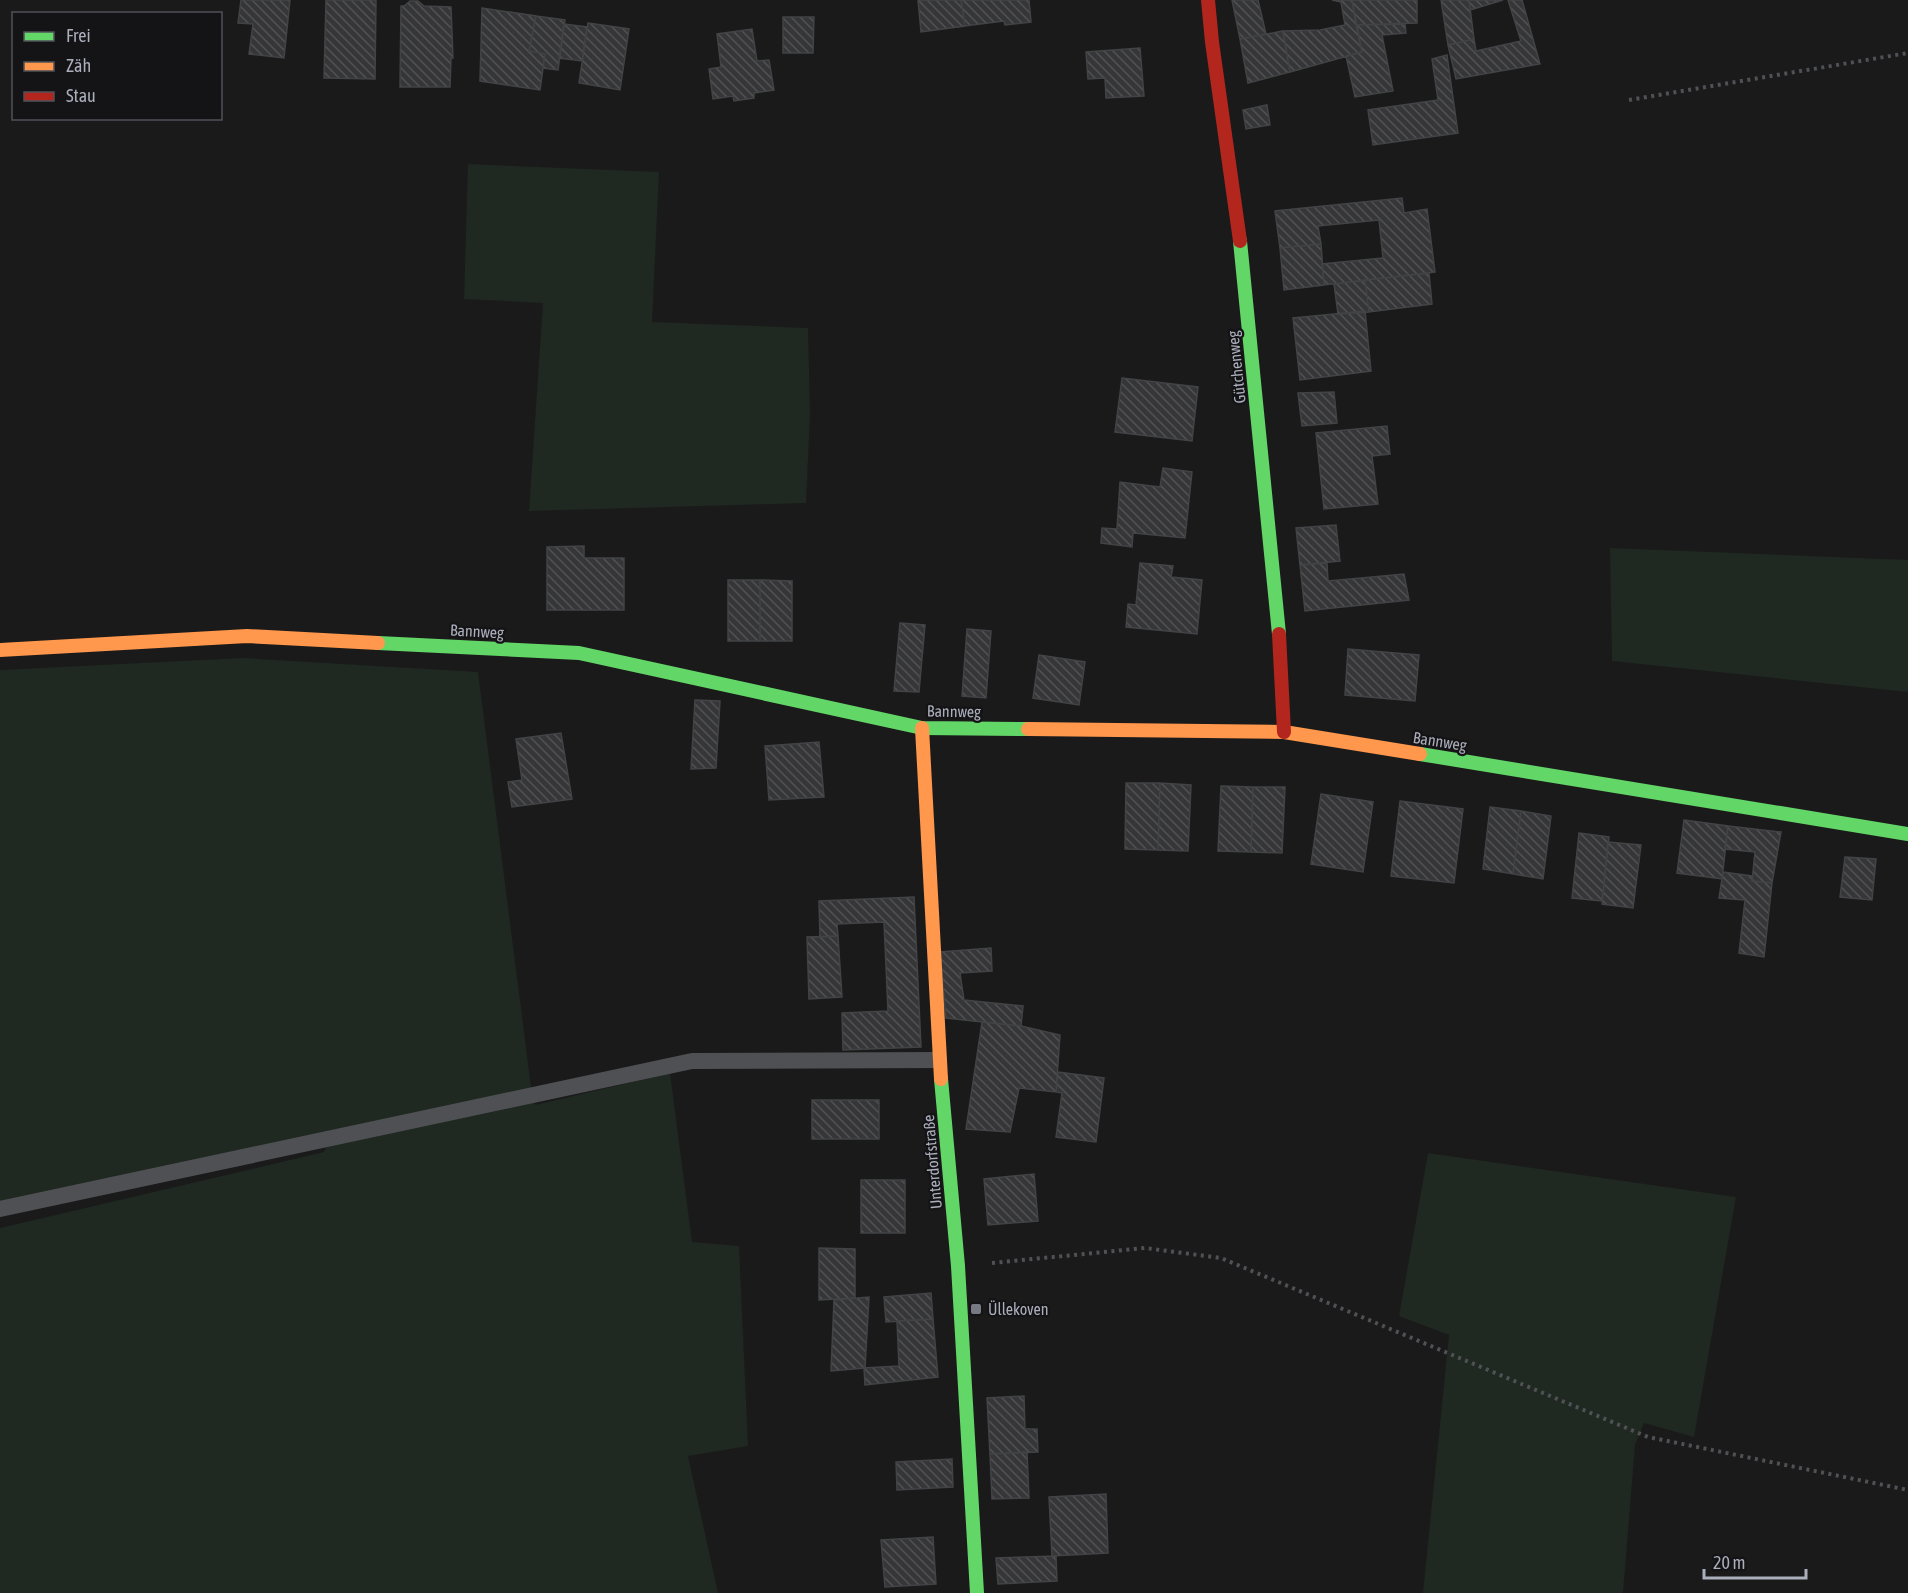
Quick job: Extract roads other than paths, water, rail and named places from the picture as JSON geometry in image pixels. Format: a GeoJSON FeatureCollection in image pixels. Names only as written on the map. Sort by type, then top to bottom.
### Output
{"type":"FeatureCollection","features":[{"type":"Feature","properties":{"kind":"street","name":"Gütchenweg"},"geometry":{"type":"LineString","coordinates":[[1208,0],[1238,217],[1279,632],[1284,732]]}},
{"type":"Feature","properties":{"kind":"street","name":"Bannweg"},"geometry":{"type":"LineString","coordinates":[[0,650],[248,636],[579,653],[922,728],[1284,732],[1908,834]]}},
{"type":"Feature","properties":{"kind":"street","name":"Unterdorfstraße"},"geometry":{"type":"LineString","coordinates":[[922,728],[939,1060],[958,1266],[977,1593]]}},
{"type":"Feature","properties":{"kind":"lane"},"geometry":{"type":"LineString","coordinates":[[0,1209],[692,1062],[939,1060]]}},
{"type":"Feature","properties":{"kind":"place","name":"Üllekoven"},"geometry":{"type":"Point","coordinates":[976,1309]}}]}
